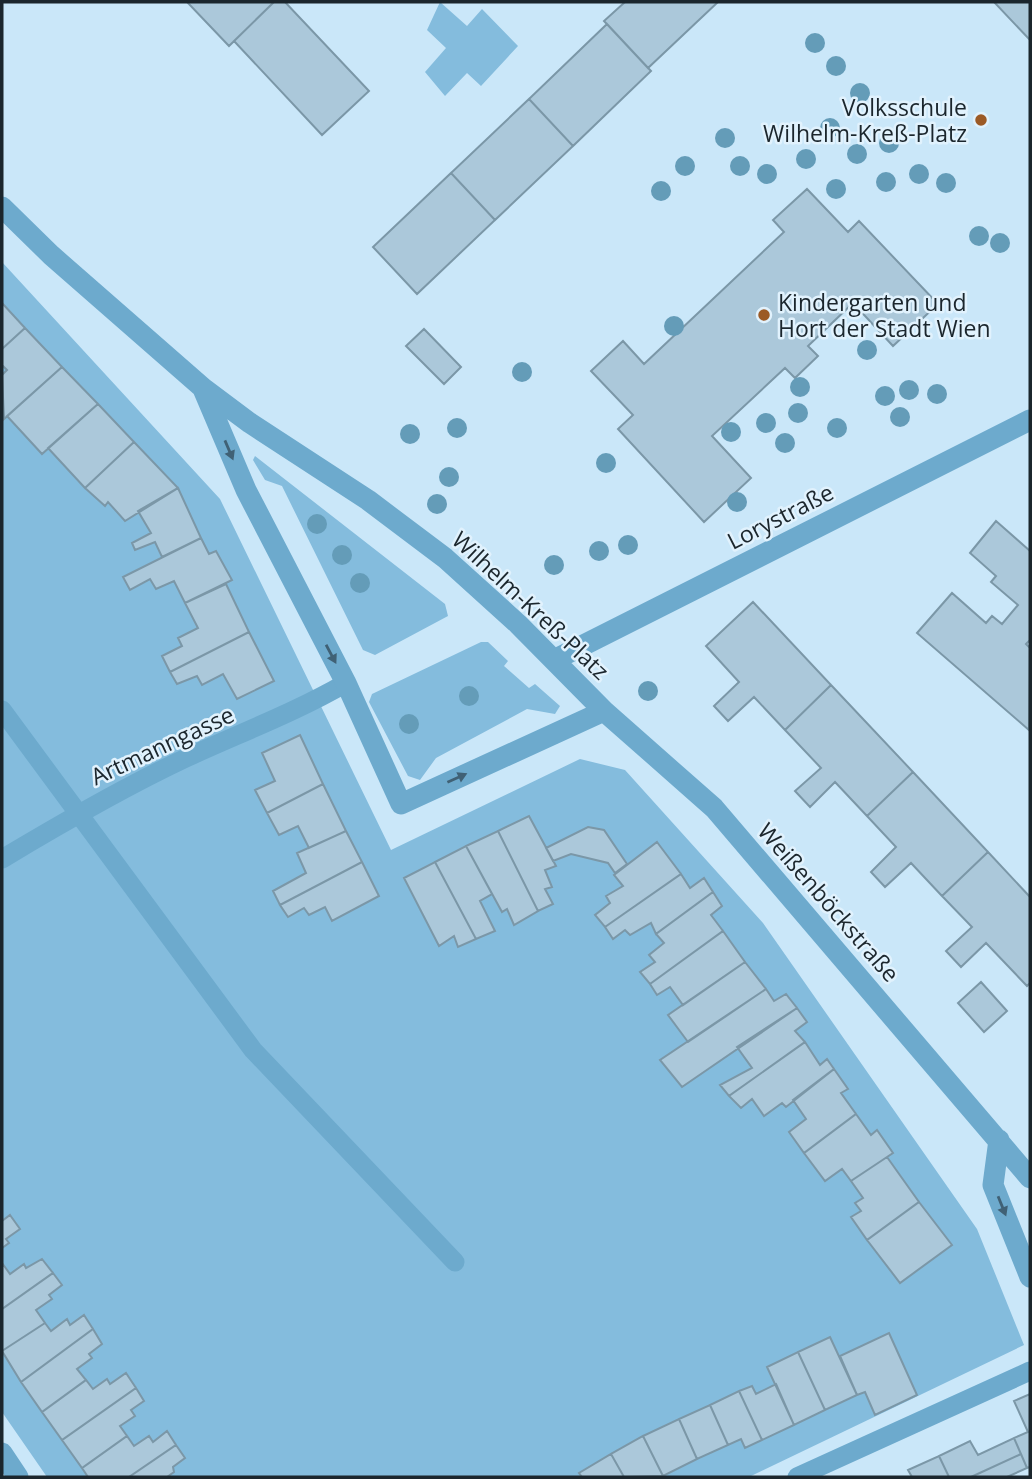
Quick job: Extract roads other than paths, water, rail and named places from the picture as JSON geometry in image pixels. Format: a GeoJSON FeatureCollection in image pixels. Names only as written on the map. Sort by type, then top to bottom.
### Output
{"type":"FeatureCollection","features":[{"type":"Feature","properties":{"kind":"street","name":"Wilhelm-Kreß-Platz"},"geometry":{"type":"LineString","coordinates":[[2,207],[51,255],[203,387],[250,424],[368,500],[445,558],[604,711],[401,804],[346,683],[246,490],[203,387]]}},
{"type":"Feature","properties":{"kind":"street","name":"Lorystraße"},"geometry":{"type":"LineString","coordinates":[[554,660],[1030,420]]}},
{"type":"Feature","properties":{"kind":"street","name":"Weißenböckstraße"},"geometry":{"type":"LineString","coordinates":[[604,711],[714,808],[1030,1178]]}},
{"type":"Feature","properties":{"kind":"street"},"geometry":{"type":"LineString","coordinates":[[999,1140],[993,1185],[1030,1277]]}},
{"type":"Feature","properties":{"kind":"street"},"geometry":{"type":"LineString","coordinates":[[2,1453],[18,1477]]}},
{"type":"Feature","properties":{"kind":"lane","name":"Artmanngasse"},"geometry":{"type":"LineString","coordinates":[[2,859],[78,813],[185,758],[304,707],[346,683]]}},
{"type":"Feature","properties":{"kind":"lane"},"geometry":{"type":"LineString","coordinates":[[2,710],[253,1050],[455,1262]]}},
{"type":"Feature","properties":{"kind":"lane"},"geometry":{"type":"LineString","coordinates":[[797,1477],[1030,1371]]}},
{"type":"Feature","properties":{"kind":"place","name":"Volksschule Wilhelm-Kreß-Platz"},"geometry":{"type":"Point","coordinates":[981,120]}},
{"type":"Feature","properties":{"kind":"place","name":"Kindergarten und Hort der Stadt Wien"},"geometry":{"type":"Point","coordinates":[764,315]}}]}
